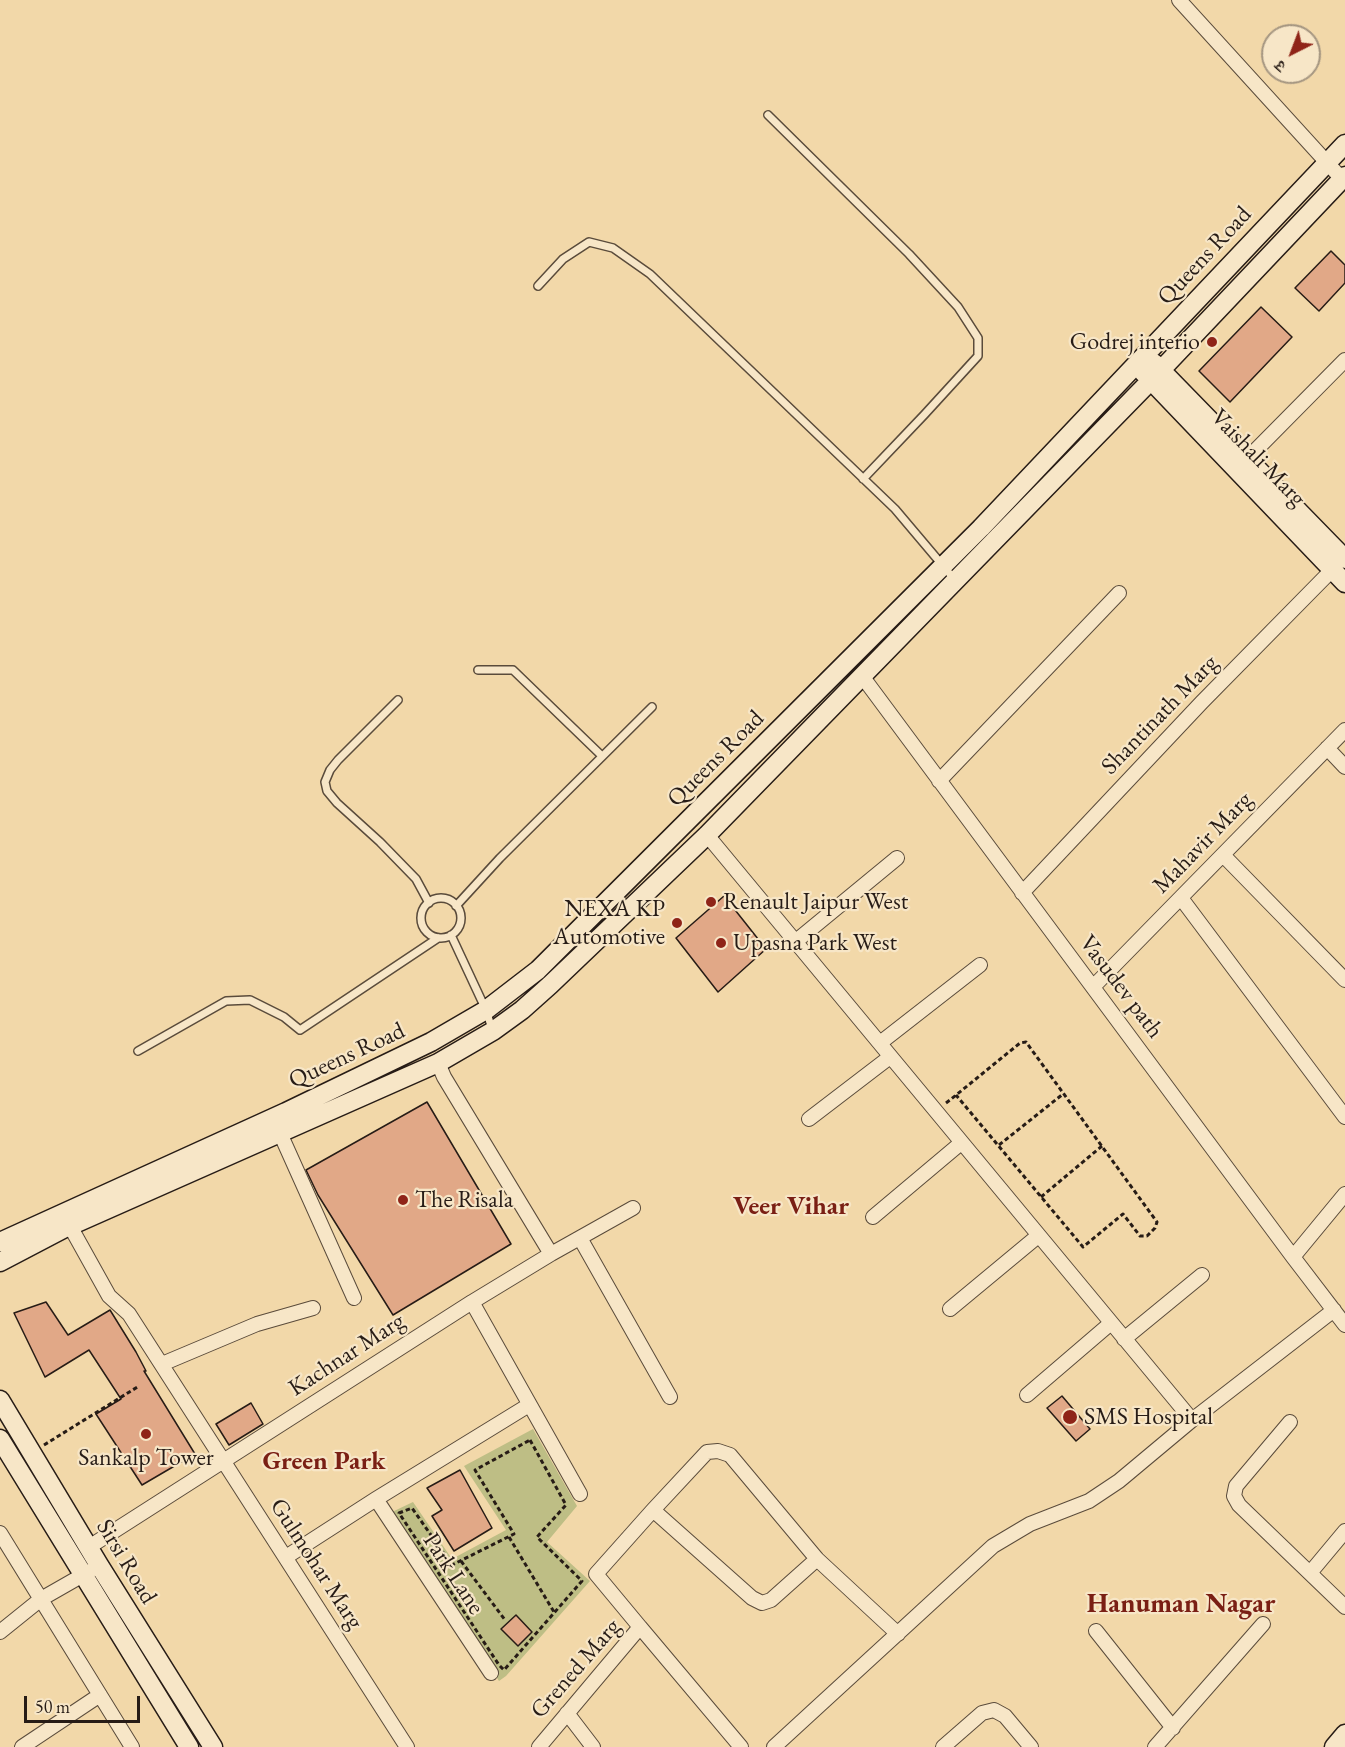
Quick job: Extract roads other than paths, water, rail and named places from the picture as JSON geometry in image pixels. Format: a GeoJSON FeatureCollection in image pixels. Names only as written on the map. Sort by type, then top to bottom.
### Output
{"type":"FeatureCollection","features":[{"type":"Feature","properties":{"kind":"street"},"geometry":{"type":"LineString","coordinates":[[1179,0],[1327,163],[1343,177]]}},
{"type":"Feature","properties":{"kind":"street","name":"Queens Road"},"geometry":{"type":"LineString","coordinates":[[0,1262],[70,1226],[438,1063],[493,1032],[522,1010],[550,986],[707,835],[862,676],[950,573],[1191,305],[1345,144]]}},
{"type":"Feature","properties":{"kind":"street","name":"Queens Road"},"geometry":{"type":"LineString","coordinates":[[0,1242],[286,1112],[431,1042],[510,994],[538,970],[1156,375],[1343,177]]}},
{"type":"Feature","properties":{"kind":"street","name":"Vaishali Marg"},"geometry":{"type":"LineString","coordinates":[[1141,361],[1248,458],[1338,564],[1345,583]]}},
{"type":"Feature","properties":{"kind":"street"},"geometry":{"type":"LineString","coordinates":[[1248,458],[1344,364]]}},
{"type":"Feature","properties":{"kind":"street","name":"Vaishali Marg"},"geometry":{"type":"LineString","coordinates":[[1156,375],[1338,564]]}},
{"type":"Feature","properties":{"kind":"street","name":"Shantinath Marg"},"geometry":{"type":"LineString","coordinates":[[1022,893],[1202,702],[1338,564]]}},
{"type":"Feature","properties":{"kind":"street"},"geometry":{"type":"LineString","coordinates":[[939,781],[1119,593]]}},
{"type":"Feature","properties":{"kind":"street","name":"Vasudev path"},"geometry":{"type":"LineString","coordinates":[[862,676],[1345,1325]]}},
{"type":"Feature","properties":{"kind":"street","name":"Mahavir Marg"},"geometry":{"type":"LineString","coordinates":[[1093,987],[1345,730]]}},
{"type":"Feature","properties":{"kind":"street"},"geometry":{"type":"LineString","coordinates":[[1327,748],[1345,767]]}},
{"type":"Feature","properties":{"kind":"street"},"geometry":{"type":"LineString","coordinates":[[707,835],[1192,1420]]}},
{"type":"Feature","properties":{"kind":"street"},"geometry":{"type":"LineString","coordinates":[[1223,855],[1345,980]]}},
{"type":"Feature","properties":{"kind":"street"},"geometry":{"type":"LineString","coordinates":[[795,942],[897,858]]}},
{"type":"Feature","properties":{"kind":"street"},"geometry":{"type":"LineString","coordinates":[[1181,898],[1345,1117]]}},
{"type":"Feature","properties":{"kind":"street"},"geometry":{"type":"LineString","coordinates":[[880,1044],[980,965]]}},
{"type":"Feature","properties":{"kind":"street"},"geometry":{"type":"LineString","coordinates":[[809,1119],[890,1057]]}},
{"type":"Feature","properties":{"kind":"street"},"geometry":{"type":"LineString","coordinates":[[438,1063],[444,1077],[551,1254]]}},
{"type":"Feature","properties":{"kind":"street"},"geometry":{"type":"LineString","coordinates":[[280,1133],[354,1298]]}},
{"type":"Feature","properties":{"kind":"street"},"geometry":{"type":"LineString","coordinates":[[873,1217],[961,1143]]}},
{"type":"Feature","properties":{"kind":"street"},"geometry":{"type":"LineString","coordinates":[[1293,1257],[1345,1194]]}},
{"type":"Feature","properties":{"kind":"street","name":"Kachnar Marg"},"geometry":{"type":"LineString","coordinates":[[89,1547],[472,1302],[633,1208]]}},
{"type":"Feature","properties":{"kind":"street","name":"Gulmohar Marg"},"geometry":{"type":"LineString","coordinates":[[70,1226],[109,1296],[129,1314],[407,1747]]}},
{"type":"Feature","properties":{"kind":"street"},"geometry":{"type":"LineString","coordinates":[[950,1309],[1038,1236]]}},
{"type":"Feature","properties":{"kind":"street"},"geometry":{"type":"LineString","coordinates":[[580,1238],[670,1396]]}},
{"type":"Feature","properties":{"kind":"street"},"geometry":{"type":"LineString","coordinates":[[1124,1339],[1202,1275]]}},
{"type":"Feature","properties":{"kind":"street"},"geometry":{"type":"LineString","coordinates":[[472,1302],[580,1494]]}},
{"type":"Feature","properties":{"kind":"street"},"geometry":{"type":"LineString","coordinates":[[162,1364],[257,1324],[313,1308]]}},
{"type":"Feature","properties":{"kind":"street"},"geometry":{"type":"LineString","coordinates":[[774,1747],[993,1546],[1030,1524],[1089,1501],[1119,1481],[1192,1420],[1334,1310]]}},
{"type":"Feature","properties":{"kind":"street"},"geometry":{"type":"LineString","coordinates":[[1027,1395],[1111,1323]]}},
{"type":"Feature","properties":{"kind":"street","name":"Sirsi Road"},"geometry":{"type":"LineString","coordinates":[[0,1400],[99,1565],[209,1740]]}},
{"type":"Feature","properties":{"kind":"street"},"geometry":{"type":"LineString","coordinates":[[286,1557],[529,1405]]}},
{"type":"Feature","properties":{"kind":"street"},"geometry":{"type":"LineString","coordinates":[[1290,1422],[1236,1485],[1234,1496],[1239,1505],[1345,1607]]}},
{"type":"Feature","properties":{"kind":"street","name":"Sirsi Road"},"geometry":{"type":"LineString","coordinates":[[0,1439],[188,1747]]}},
{"type":"Feature","properties":{"kind":"street"},"geometry":{"type":"LineString","coordinates":[[640,1628],[596,1574],[707,1452],[718,1451],[730,1455],[817,1559],[898,1634]]}},
{"type":"Feature","properties":{"kind":"street","name":"Park Lane"},"geometry":{"type":"LineString","coordinates":[[376,1499],[491,1673]]}},
{"type":"Feature","properties":{"kind":"street"},"geometry":{"type":"LineString","coordinates":[[653,1510],[752,1598],[762,1603],[771,1600],[817,1559]]}},
{"type":"Feature","properties":{"kind":"street"},"geometry":{"type":"LineString","coordinates":[[1310,1573],[1345,1531]]}},
{"type":"Feature","properties":{"kind":"street"},"geometry":{"type":"LineString","coordinates":[[0,1533],[5,1556],[41,1599],[132,1747]]}},
{"type":"Feature","properties":{"kind":"street"},"geometry":{"type":"LineString","coordinates":[[0,1632],[41,1599],[99,1565]]}},
{"type":"Feature","properties":{"kind":"street"},"geometry":{"type":"LineString","coordinates":[[1155,1747],[1263,1624]]}},
{"type":"Feature","properties":{"kind":"street","name":"Grened Marg"},"geometry":{"type":"LineString","coordinates":[[539,1747],[640,1628],[741,1747]]}},
{"type":"Feature","properties":{"kind":"street"},"geometry":{"type":"LineString","coordinates":[[1096,1631],[1173,1728]]}},
{"type":"Feature","properties":{"kind":"street"},"geometry":{"type":"LineString","coordinates":[[22,1747],[100,1695]]}},
{"type":"Feature","properties":{"kind":"street"},"geometry":{"type":"LineString","coordinates":[[943,1747],[982,1713],[994,1710],[1005,1716],[1031,1747]]}},
{"type":"Feature","properties":{"kind":"street"},"geometry":{"type":"LineString","coordinates":[[567,1713],[593,1747]]}},
{"type":"Feature","properties":{"kind":"street"},"geometry":{"type":"LineString","coordinates":[[1334,1747],[1345,1734]]}},
{"type":"Feature","properties":{"kind":"street"},"geometry":{"type":"LineString","coordinates":[[188,1747],[209,1740]]}},
{"type":"Feature","properties":{"kind":"lane"},"geometry":{"type":"LineString","coordinates":[[768,115],[909,254],[958,307],[978,338],[978,356],[863,478]]}},
{"type":"Feature","properties":{"kind":"lane"},"geometry":{"type":"LineString","coordinates":[[538,286],[563,259],[588,242],[614,248],[650,274],[863,478],[895,509],[950,573]]}},
{"type":"Feature","properties":{"kind":"lane"},"geometry":{"type":"LineString","coordinates":[[478,670],[513,670],[602,756]]}},
{"type":"Feature","properties":{"kind":"lane"},"geometry":{"type":"LineString","coordinates":[[398,700],[338,760],[330,770],[325,782],[327,791],[336,803],[380,842],[416,879],[429,903]]}},
{"type":"Feature","properties":{"kind":"lane"},"geometry":{"type":"LineString","coordinates":[[456,906],[500,858],[652,707]]}},
{"type":"Feature","properties":{"kind":"lane"},"geometry":{"type":"LineString","coordinates":[[138,1051],[226,1001],[250,1000],[284,1017],[300,1030],[438,938],[451,935],[456,931],[461,919],[456,906],[452,902],[441,899],[425,907],[421,920],[427,932],[438,938]]}},
{"type":"Feature","properties":{"kind":"lane"},"geometry":{"type":"LineString","coordinates":[[451,935],[486,1010],[493,1032]]}},
{"type":"Feature","properties":{"kind":"place","name":"Godrej interio"},"geometry":{"type":"Point","coordinates":[1212,342]}},
{"type":"Feature","properties":{"kind":"place","name":"Renault Jaipur West"},"geometry":{"type":"Point","coordinates":[711,902]}},
{"type":"Feature","properties":{"kind":"place","name":"NEXA KP Automotive"},"geometry":{"type":"Point","coordinates":[677,923]}},
{"type":"Feature","properties":{"kind":"place","name":"Upasna Park West"},"geometry":{"type":"Point","coordinates":[721,943]}},
{"type":"Feature","properties":{"kind":"place","name":"The Risala"},"geometry":{"type":"Point","coordinates":[403,1200]}},
{"type":"Feature","properties":{"kind":"place","name":"SMS Hospital"},"geometry":{"type":"Point","coordinates":[1070,1417]}},
{"type":"Feature","properties":{"kind":"place","name":"Sankalp Tower"},"geometry":{"type":"Point","coordinates":[146,1434]}},
{"type":"Feature","properties":{"kind":"district","name":"Veer Vihar"},"geometry":{"type":"Point","coordinates":[791,1207]}},
{"type":"Feature","properties":{"kind":"district","name":"Green Park"},"geometry":{"type":"Point","coordinates":[324,1462]}},
{"type":"Feature","properties":{"kind":"district","name":"Hanuman Nagar"},"geometry":{"type":"Point","coordinates":[1181,1605]}}]}
